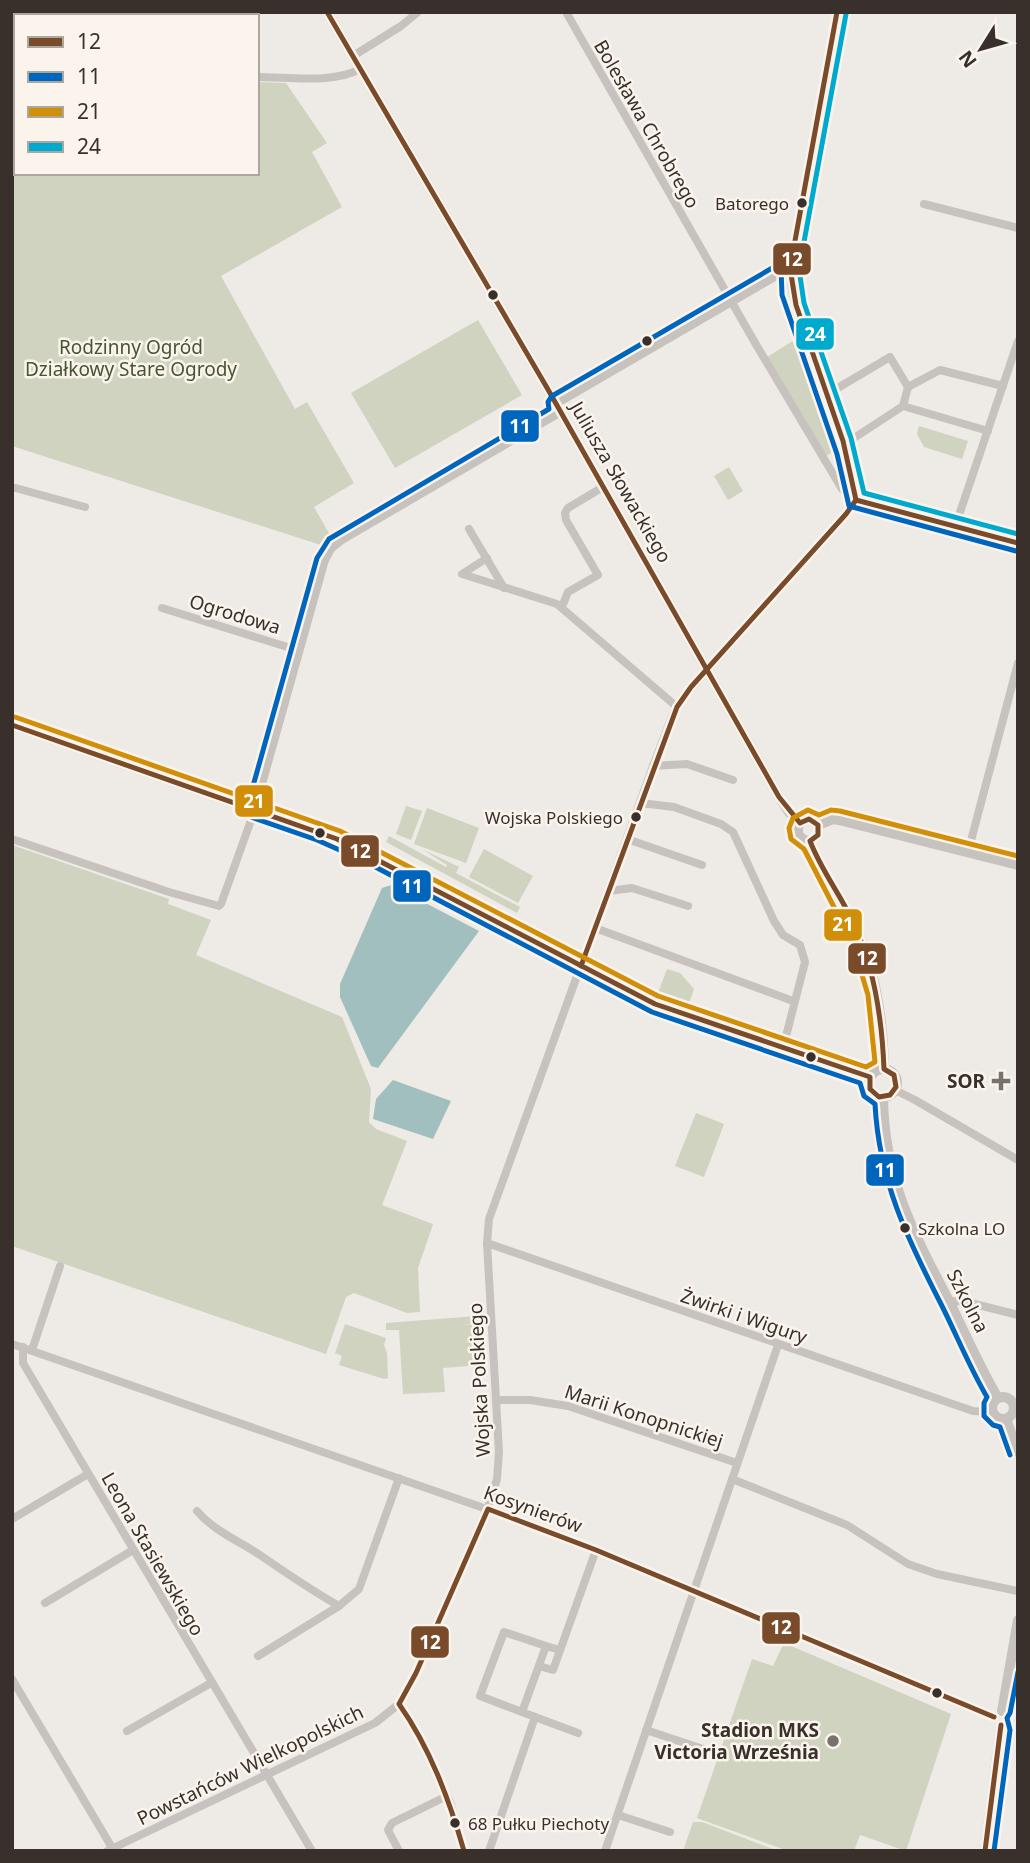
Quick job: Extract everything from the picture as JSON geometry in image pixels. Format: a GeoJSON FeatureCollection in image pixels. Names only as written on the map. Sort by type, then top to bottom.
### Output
{"type":"FeatureCollection","features":[{"type":"Feature","properties":{"kind":"street","name":"Juliusza Słowackiego"},"geometry":{"type":"LineString","coordinates":[[327,12],[558,408],[784,804],[800,823]]}},
{"type":"Feature","properties":{"kind":"street"},"geometry":{"type":"LineString","coordinates":[[353,56],[418,12]]}},
{"type":"Feature","properties":{"kind":"street","name":"Bolesława Chrobrego"},"geometry":{"type":"LineString","coordinates":[[566,12],[825,463],[842,489],[856,500]]}},
{"type":"Feature","properties":{"kind":"street"},"geometry":{"type":"LineString","coordinates":[[837,12],[790,268],[791,293],[842,443],[854,483],[856,500],[1018,543]]}},
{"type":"Feature","properties":{"kind":"street"},"geometry":{"type":"LineString","coordinates":[[259,78],[334,78],[352,74],[360,69]]}},
{"type":"Feature","properties":{"kind":"street"},"geometry":{"type":"LineString","coordinates":[[923,204],[1018,228]]}},
{"type":"Feature","properties":{"kind":"street","name":"Ogrodowa"},"geometry":{"type":"LineString","coordinates":[[12,839],[219,906],[255,809],[327,554],[335,545],[790,268]]}},
{"type":"Feature","properties":{"kind":"street"},"geometry":{"type":"LineString","coordinates":[[955,527],[1018,341]]}},
{"type":"Feature","properties":{"kind":"street"},"geometry":{"type":"LineString","coordinates":[[826,395],[890,357],[908,387],[903,406],[851,440],[842,443]]}},
{"type":"Feature","properties":{"kind":"street"},"geometry":{"type":"LineString","coordinates":[[908,387],[940,370],[1003,386]]}},
{"type":"Feature","properties":{"kind":"street"},"geometry":{"type":"LineString","coordinates":[[903,406],[988,430]]}},
{"type":"Feature","properties":{"kind":"street"},"geometry":{"type":"LineString","coordinates":[[12,487],[85,507]]}},
{"type":"Feature","properties":{"kind":"street"},"geometry":{"type":"LineString","coordinates":[[562,607],[568,592],[598,575],[566,520],[565,513],[568,508],[603,487]]}},
{"type":"Feature","properties":{"kind":"street","name":"Wojska Polskiego"},"geometry":{"type":"LineString","coordinates":[[488,1509],[499,1466],[498,1400],[487,1244],[489,1219],[653,766],[677,707],[856,500]]}},
{"type":"Feature","properties":{"kind":"street"},"geometry":{"type":"LineString","coordinates":[[469,529],[504,588]]}},
{"type":"Feature","properties":{"kind":"street"},"geometry":{"type":"LineString","coordinates":[[486,558],[461,574],[562,607],[677,707]]}},
{"type":"Feature","properties":{"kind":"street","name":"Ogrodowa"},"geometry":{"type":"LineString","coordinates":[[162,608],[298,650]]}},
{"type":"Feature","properties":{"kind":"street"},"geometry":{"type":"LineString","coordinates":[[968,852],[1016,681],[1018,663]]}},
{"type":"Feature","properties":{"kind":"street"},"geometry":{"type":"LineString","coordinates":[[12,725],[347,843],[655,1004],[870,1077]]}},
{"type":"Feature","properties":{"kind":"street"},"geometry":{"type":"LineString","coordinates":[[653,766],[687,764],[733,780]]}},
{"type":"Feature","properties":{"kind":"street"},"geometry":{"type":"LineString","coordinates":[[640,803],[674,807],[721,824],[733,832],[774,921],[783,935],[800,945],[804,952],[802,974],[783,1048]]}},
{"type":"Feature","properties":{"kind":"street"},"geometry":{"type":"LineString","coordinates":[[809,819],[818,825],[818,835],[810,841],[803,840],[799,835],[797,829],[800,823],[809,819]]}},
{"type":"Feature","properties":{"kind":"street"},"geometry":{"type":"LineString","coordinates":[[818,825],[832,819],[839,820],[1018,865]]}},
{"type":"Feature","properties":{"kind":"street"},"geometry":{"type":"LineString","coordinates":[[628,839],[702,865]]}},
{"type":"Feature","properties":{"kind":"street"},"geometry":{"type":"LineString","coordinates":[[810,841],[866,953],[875,986],[884,1069]]}},
{"type":"Feature","properties":{"kind":"street"},"geometry":{"type":"LineString","coordinates":[[609,891],[632,888],[688,906]]}},
{"type":"Feature","properties":{"kind":"street"},"geometry":{"type":"LineString","coordinates":[[595,928],[793,1001]]}},
{"type":"Feature","properties":{"kind":"street"},"geometry":{"type":"LineString","coordinates":[[884,1069],[895,1076],[897,1083],[895,1090],[883,1097],[871,1091],[868,1084],[870,1077],[877,1070],[884,1069]]}},
{"type":"Feature","properties":{"kind":"street"},"geometry":{"type":"LineString","coordinates":[[895,1090],[1018,1160]]}},
{"type":"Feature","properties":{"kind":"street","name":"Szkolna"},"geometry":{"type":"LineString","coordinates":[[883,1097],[886,1137],[894,1182],[910,1226],[998,1398]]}},
{"type":"Feature","properties":{"kind":"street","name":"Żwirki i Wigury"},"geometry":{"type":"LineString","coordinates":[[487,1244],[973,1411],[992,1412]]}},
{"type":"Feature","properties":{"kind":"street"},"geometry":{"type":"LineString","coordinates":[[28,1349],[60,1265]]}},
{"type":"Feature","properties":{"kind":"street"},"geometry":{"type":"LineString","coordinates":[[949,1301],[967,1302],[1018,1315]]}},
{"type":"Feature","properties":{"kind":"street","name":"Kosynierów"},"geometry":{"type":"LineString","coordinates":[[12,1343],[488,1509],[596,1550],[965,1707],[999,1718]]}},
{"type":"Feature","properties":{"kind":"street"},"geometry":{"type":"LineString","coordinates":[[605,1851],[778,1345]]}},
{"type":"Feature","properties":{"kind":"street","name":"Leona Stasiewskiego"},"geometry":{"type":"LineString","coordinates":[[28,1349],[23,1363],[312,1851]]}},
{"type":"Feature","properties":{"kind":"street"},"geometry":{"type":"LineString","coordinates":[[998,1398],[1007,1398],[1016,1407],[1006,1419],[998,1418],[992,1412],[993,1404],[998,1398]]}},
{"type":"Feature","properties":{"kind":"street","name":"Marii Konopnickiej"},"geometry":{"type":"LineString","coordinates":[[498,1400],[530,1400],[568,1406],[737,1463]]}},
{"type":"Feature","properties":{"kind":"street"},"geometry":{"type":"LineString","coordinates":[[1006,1419],[1018,1452]]}},
{"type":"Feature","properties":{"kind":"street"},"geometry":{"type":"LineString","coordinates":[[12,1519],[88,1474]]}},
{"type":"Feature","properties":{"kind":"street"},"geometry":{"type":"LineString","coordinates":[[258,1656],[339,1606],[363,1584],[399,1478]]}},
{"type":"Feature","properties":{"kind":"street"},"geometry":{"type":"LineString","coordinates":[[732,1479],[847,1525],[908,1564],[937,1574],[1018,1591]]}},
{"type":"Feature","properties":{"kind":"street","name":"Powstańców Wielkopolskich"},"geometry":{"type":"LineString","coordinates":[[111,1850],[375,1723],[399,1704],[416,1674],[488,1509]]}},
{"type":"Feature","properties":{"kind":"street"},"geometry":{"type":"LineString","coordinates":[[197,1511],[208,1524],[339,1606]]}},
{"type":"Feature","properties":{"kind":"street"},"geometry":{"type":"LineString","coordinates":[[45,1603],[132,1550]]}},
{"type":"Feature","properties":{"kind":"street"},"geometry":{"type":"LineString","coordinates":[[539,1666],[553,1670],[596,1550]]}},
{"type":"Feature","properties":{"kind":"street"},"geometry":{"type":"LineString","coordinates":[[985,1851],[999,1718],[1015,1655],[1018,1620]]}},
{"type":"Feature","properties":{"kind":"street"},"geometry":{"type":"LineString","coordinates":[[560,1650],[504,1632],[480,1696],[578,1733]]}},
{"type":"Feature","properties":{"kind":"street"},"geometry":{"type":"LineString","coordinates":[[522,1712],[546,1646]]}},
{"type":"Feature","properties":{"kind":"street"},"geometry":{"type":"LineString","coordinates":[[12,1679],[111,1850]]}},
{"type":"Feature","properties":{"kind":"street"},"geometry":{"type":"LineString","coordinates":[[127,1731],[211,1683]]}},
{"type":"Feature","properties":{"kind":"street"},"geometry":{"type":"LineString","coordinates":[[399,1704],[413,1724],[447,1796],[464,1851]]}},
{"type":"Feature","properties":{"kind":"street"},"geometry":{"type":"LineString","coordinates":[[489,1851],[535,1717]]}},
{"type":"Feature","properties":{"kind":"street"},"geometry":{"type":"LineString","coordinates":[[646,1730],[703,1749]]}},
{"type":"Feature","properties":{"kind":"street"},"geometry":{"type":"LineString","coordinates":[[399,1851],[388,1830],[392,1823],[447,1796]]}},
{"type":"Feature","properties":{"kind":"street"},"geometry":{"type":"LineString","coordinates":[[618,1815],[670,1832]]}},
{"type":"Feature","properties":{"kind":"green space"},"geometry":{"type":"Polygon","coordinates":[[[13,12],[144,12],[14,14],[12,58],[13,12]]]}},
{"type":"Feature","properties":{"kind":"green space","name":"Rodzinny Ogród Działkowy Stare Ogrody"},"geometry":{"type":"Polygon","coordinates":[[[12,74],[14,175],[259,175],[259,82],[286,83],[327,143],[312,152],[342,207],[221,276],[295,409],[307,402],[354,483],[314,507],[330,535],[321,545],[12,446],[12,74]]]}},
{"type":"Feature","properties":{"kind":"green space"},"geometry":{"type":"Polygon","coordinates":[[[478,320],[522,395],[395,468],[351,393],[478,320]]]}},
{"type":"Feature","properties":{"kind":"green space"},"geometry":{"type":"Polygon","coordinates":[[[801,336],[840,448],[826,456],[767,357],[801,336]]]}},
{"type":"Feature","properties":{"kind":"green space"},"geometry":{"type":"Polygon","coordinates":[[[919,426],[968,441],[962,459],[924,447],[917,434],[919,426]]]}},
{"type":"Feature","properties":{"kind":"green space"},"geometry":{"type":"Polygon","coordinates":[[[729,467],[743,491],[728,500],[714,476],[729,467]]]}},
{"type":"Feature","properties":{"kind":"green space"},"geometry":{"type":"Polygon","coordinates":[[[406,806],[422,811],[411,840],[396,834],[406,806]]]}},
{"type":"Feature","properties":{"kind":"green space"},"geometry":{"type":"Polygon","coordinates":[[[427,808],[479,828],[466,863],[414,844],[427,808]]]}},
{"type":"Feature","properties":{"kind":"green space"},"geometry":{"type":"Polygon","coordinates":[[[389,836],[446,867],[447,865],[422,849],[459,867],[456,873],[520,907],[517,913],[386,842],[389,836]]]}},
{"type":"Feature","properties":{"kind":"green space"},"geometry":{"type":"Polygon","coordinates":[[[12,845],[169,899],[168,904],[211,920],[196,955],[342,1017],[371,1089],[369,1122],[376,1129],[407,1141],[382,1205],[433,1224],[418,1268],[420,1312],[407,1313],[354,1293],[346,1297],[326,1354],[12,1246],[12,845]]]}},
{"type":"Feature","properties":{"kind":"green space"},"geometry":{"type":"Polygon","coordinates":[[[484,849],[533,876],[518,903],[469,877],[484,849]]]}},
{"type":"Feature","properties":{"kind":"green space"},"geometry":{"type":"Polygon","coordinates":[[[667,969],[680,973],[694,989],[689,1004],[658,993],[667,969]]]}},
{"type":"Feature","properties":{"kind":"green space"},"geometry":{"type":"Polygon","coordinates":[[[696,1113],[724,1124],[704,1177],[675,1166],[696,1113]]]}},
{"type":"Feature","properties":{"kind":"green space"},"geometry":{"type":"Polygon","coordinates":[[[478,1316],[478,1323],[460,1325],[478,1324],[480,1365],[443,1368],[445,1392],[403,1394],[399,1330],[386,1330],[386,1323],[478,1316]]]}},
{"type":"Feature","properties":{"kind":"green space"},"geometry":{"type":"Polygon","coordinates":[[[345,1324],[386,1338],[384,1345],[388,1378],[339,1365],[342,1356],[335,1353],[345,1324]]]}},
{"type":"Feature","properties":{"kind":"green space","name":"Stadion MKS Victoria Września"},"geometry":{"type":"Polygon","coordinates":[[[784,1643],[951,1714],[906,1851],[860,1835],[854,1851],[788,1851],[697,1818],[752,1659],[773,1666],[784,1643]]]}},
{"type":"Feature","properties":{"kind":"green space"},"geometry":{"type":"Polygon","coordinates":[[[693,1822],[702,1822],[778,1851],[683,1851],[693,1822]]]}},
{"type":"Feature","properties":{"kind":"water"},"geometry":{"type":"Polygon","coordinates":[[[391,885],[479,931],[378,1068],[371,1066],[340,997],[340,984],[382,888],[391,885]]]}},
{"type":"Feature","properties":{"kind":"water"},"geometry":{"type":"Polygon","coordinates":[[[393,1080],[451,1101],[433,1139],[373,1119],[376,1099],[393,1080]]]}},
{"type":"Feature","properties":{"kind":"transit line","name":"12"},"geometry":{"type":"LineString","coordinates":[[12,725],[337,839],[655,1004],[870,1077],[870,1089],[879,1097],[890,1095],[896,1087],[894,1075],[884,1069],[879,1013],[861,939],[810,841],[818,835],[818,825],[809,819],[800,823],[779,797],[546,386],[327,12]]}},
{"type":"Feature","properties":{"kind":"transit line","name":"12"},"geometry":{"type":"LineString","coordinates":[[837,12],[790,268],[796,305],[843,441],[856,500]]}},
{"type":"Feature","properties":{"kind":"transit line","name":"24"},"geometry":{"type":"LineString","coordinates":[[846,14],[799,269],[804,303],[851,438],[864,493],[1018,534]]}},
{"type":"Feature","properties":{"kind":"transit line","name":"11"},"geometry":{"type":"LineString","coordinates":[[786,260],[552,396],[548,402],[549,409],[329,539],[317,558],[246,811],[251,817],[317,840],[362,860],[652,1012],[860,1083],[864,1096],[875,1104],[882,1158],[906,1233],[987,1397],[984,1416],[993,1425],[1000,1427],[1010,1455]]}},
{"type":"Feature","properties":{"kind":"transit line","name":"11"},"geometry":{"type":"LineString","coordinates":[[781,268],[782,295],[837,454],[849,506],[1016,551]]}},
{"type":"Feature","properties":{"kind":"transit line","name":"12"},"geometry":{"type":"LineString","coordinates":[[856,500],[1018,543]]}},
{"type":"Feature","properties":{"kind":"transit line","name":"12"},"geometry":{"type":"LineString","coordinates":[[581,966],[677,707],[691,687],[856,500]]}},
{"type":"Feature","properties":{"kind":"transit line","name":"21"},"geometry":{"type":"LineString","coordinates":[[15,717],[340,831],[658,996],[866,1067],[875,1062],[868,995],[852,942],[804,849],[791,839],[789,828],[793,818],[808,810],[819,815],[831,810],[840,811],[1018,856]]}},
{"type":"Feature","properties":{"kind":"transit line","name":"12"},"geometry":{"type":"LineString","coordinates":[[464,1851],[438,1774],[399,1704],[416,1673],[488,1509],[596,1550],[994,1717]]}},
{"type":"Feature","properties":{"kind":"transit line","name":"11"},"geometry":{"type":"LineString","coordinates":[[994,1851],[1010,1730],[1007,1718],[1018,1672]]}},
{"type":"Feature","properties":{"kind":"transit line","name":"12"},"geometry":{"type":"LineString","coordinates":[[985,1851],[1001,1725]]}},
{"type":"Feature","properties":{"kind":"place","name":"Batorego"},"geometry":{"type":"Point","coordinates":[802,203]}},
{"type":"Feature","properties":{"kind":"place","name":"Wojska Polskiego"},"geometry":{"type":"Point","coordinates":[636,817]}},
{"type":"Feature","properties":{"kind":"place","name":"SOR"},"geometry":{"type":"Point","coordinates":[1001,1081]}},
{"type":"Feature","properties":{"kind":"place","name":"Szkolna LO"},"geometry":{"type":"Point","coordinates":[905,1228]}},
{"type":"Feature","properties":{"kind":"place","name":"Stadion MKS Victoria Września"},"geometry":{"type":"Point","coordinates":[833,1741]}},
{"type":"Feature","properties":{"kind":"place","name":"68 Pułku Piechoty"},"geometry":{"type":"Point","coordinates":[455,1823]}}]}
